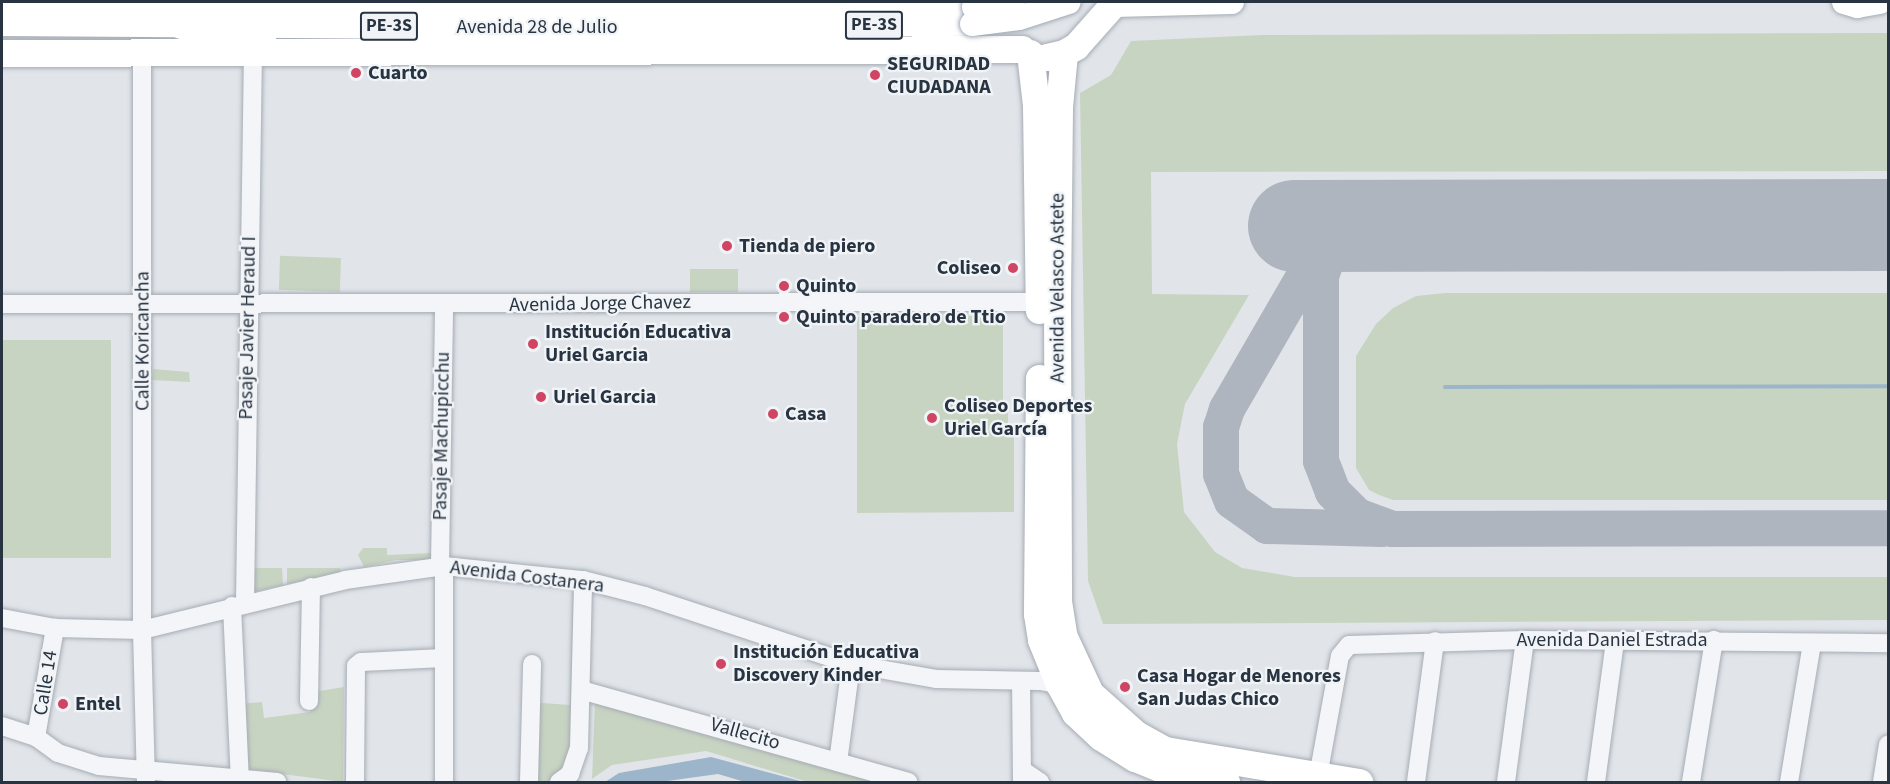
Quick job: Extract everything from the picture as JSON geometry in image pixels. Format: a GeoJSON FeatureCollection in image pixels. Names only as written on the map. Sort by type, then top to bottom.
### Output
{"type":"FeatureCollection","features":[{"type":"Feature","properties":{"kind":"highway"},"geometry":{"type":"LineString","coordinates":[[181,17],[208,2]]}},
{"type":"Feature","properties":{"kind":"highway"},"geometry":{"type":"LineString","coordinates":[[487,2],[525,9]]}},
{"type":"Feature","properties":{"kind":"highway"},"geometry":{"type":"LineString","coordinates":[[1008,2],[1007,28],[1026,51]]}},
{"type":"Feature","properties":{"kind":"highway"},"geometry":{"type":"LineString","coordinates":[[1064,53],[1114,3]]}},
{"type":"Feature","properties":{"kind":"highway"},"geometry":{"type":"LineString","coordinates":[[181,17],[322,53]]}},
{"type":"Feature","properties":{"kind":"highway"},"geometry":{"type":"LineString","coordinates":[[371,53],[503,27]]}},
{"type":"Feature","properties":{"kind":"highway","name":"Avenida 28 de Julio"},"geometry":{"type":"LineString","coordinates":[[2,53],[1026,51],[1041,57],[1064,53]]}},
{"type":"Feature","properties":{"kind":"highway","name":"Avenida Velasco Astete"},"geometry":{"type":"LineString","coordinates":[[1026,51],[1036,105],[1048,302],[1058,601],[1075,713],[1101,737],[1126,753],[1169,772],[1226,783]]}},
{"type":"Feature","properties":{"kind":"highway","name":"Avenida Velasco Astete"},"geometry":{"type":"LineString","coordinates":[[1048,302],[1064,53]]}},
{"type":"Feature","properties":{"kind":"highway","name":"Avenida Velasco Astete"},"geometry":{"type":"LineString","coordinates":[[1070,682],[1112,716],[1165,750],[1317,780],[1359,783]]}},
{"type":"Feature","properties":{"kind":"main road","name":"Avenida 28 de Julio"},"geometry":{"type":"LineString","coordinates":[[2,7],[181,17],[503,27],[973,15],[1018,2]]}},
{"type":"Feature","properties":{"kind":"main road","name":"Avenida 28 de Julio"},"geometry":{"type":"LineString","coordinates":[[2,24],[181,17],[525,9],[973,15],[1019,18],[1069,2]]}},
{"type":"Feature","properties":{"kind":"main road"},"geometry":{"type":"LineString","coordinates":[[1114,3],[1232,2]]}},
{"type":"Feature","properties":{"kind":"main road"},"geometry":{"type":"LineString","coordinates":[[1844,2],[1857,6],[1880,2]]}},
{"type":"Feature","properties":{"kind":"street","name":"Calle Koricancha"},"geometry":{"type":"LineString","coordinates":[[142,53],[144,304],[142,630],[146,777]]}},
{"type":"Feature","properties":{"kind":"street","name":"Pasaje Javier Heraud I"},"geometry":{"type":"LineString","coordinates":[[240,779],[239,604],[250,304],[253,53]]}},
{"type":"Feature","properties":{"kind":"street","name":"Avenida Jorge Chavez"},"geometry":{"type":"LineString","coordinates":[[2,304],[444,306],[1048,302]]}},
{"type":"Feature","properties":{"kind":"street","name":"Pasaje Machupicchu"},"geometry":{"type":"LineString","coordinates":[[444,306],[442,566],[444,783]]}},
{"type":"Feature","properties":{"kind":"street","name":"Avenida Costanera"},"geometry":{"type":"LineString","coordinates":[[2,618],[54,628],[142,630],[311,587],[442,566],[583,580],[645,596],[851,664],[936,678],[1070,682]]}},
{"type":"Feature","properties":{"kind":"street"},"geometry":{"type":"LineString","coordinates":[[559,783],[570,774],[579,748],[583,580]]}},
{"type":"Feature","properties":{"kind":"street"},"geometry":{"type":"LineString","coordinates":[[309,701],[311,587]]}},
{"type":"Feature","properties":{"kind":"street","name":"Calle 14"},"geometry":{"type":"LineString","coordinates":[[36,737],[54,628]]}},
{"type":"Feature","properties":{"kind":"street"},"geometry":{"type":"LineString","coordinates":[[1506,783],[1525,640]]}},
{"type":"Feature","properties":{"kind":"street","name":"Avenida Daniel Estrada"},"geometry":{"type":"LineString","coordinates":[[1317,780],[1340,656],[1349,645],[1525,640],[1888,643]]}},
{"type":"Feature","properties":{"kind":"street"},"geometry":{"type":"LineString","coordinates":[[1691,783],[1714,640]]}},
{"type":"Feature","properties":{"kind":"street"},"geometry":{"type":"LineString","coordinates":[[1416,783],[1435,641]]}},
{"type":"Feature","properties":{"kind":"street"},"geometry":{"type":"LineString","coordinates":[[1596,783],[1615,641]]}},
{"type":"Feature","properties":{"kind":"street"},"geometry":{"type":"LineString","coordinates":[[1789,783],[1812,643]]}},
{"type":"Feature","properties":{"kind":"street"},"geometry":{"type":"LineString","coordinates":[[355,783],[356,666],[361,662],[444,658]]}},
{"type":"Feature","properties":{"kind":"street"},"geometry":{"type":"LineString","coordinates":[[529,783],[532,664]]}},
{"type":"Feature","properties":{"kind":"street"},"geometry":{"type":"LineString","coordinates":[[838,762],[851,664]]}},
{"type":"Feature","properties":{"kind":"street"},"geometry":{"type":"LineString","coordinates":[[1021,681],[1022,776],[1040,783]]}},
{"type":"Feature","properties":{"kind":"street","name":"Vallecito"},"geometry":{"type":"LineString","coordinates":[[581,690],[908,783]]}},
{"type":"Feature","properties":{"kind":"street"},"geometry":{"type":"LineString","coordinates":[[2,726],[36,737],[58,753],[146,777],[240,779],[277,783]]}},
{"type":"Feature","properties":{"kind":"street"},"geometry":{"type":"LineString","coordinates":[[1882,783],[1888,744]]}},
{"type":"Feature","properties":{"kind":"green space"},"geometry":{"type":"Polygon","coordinates":[[[1888,33],[1888,171],[1151,172],[1152,294],[1249,295],[1185,404],[1177,444],[1184,512],[1215,552],[1242,568],[1295,577],[1888,577],[1888,620],[1103,624],[1088,581],[1080,93],[1111,75],[1131,41],[1262,35],[1888,33]]]}},
{"type":"Feature","properties":{"kind":"green space"},"geometry":{"type":"Polygon","coordinates":[[[280,256],[341,258],[340,292],[279,290],[280,256]]]}},
{"type":"Feature","properties":{"kind":"green space"},"geometry":{"type":"Polygon","coordinates":[[[690,269],[738,269],[738,292],[690,292],[690,269]]]}},
{"type":"Feature","properties":{"kind":"green space"},"geometry":{"type":"Polygon","coordinates":[[[1445,293],[1888,293],[1888,500],[1393,500],[1379,495],[1369,490],[1356,468],[1356,356],[1376,324],[1393,308],[1416,296],[1445,293]]]}},
{"type":"Feature","properties":{"kind":"green space","name":"Coliseo Deportes Uriel García"},"geometry":{"type":"Polygon","coordinates":[[[1003,316],[1003,405],[1008,405],[1008,430],[1014,430],[1014,512],[857,513],[857,317],[1003,316]]]}},
{"type":"Feature","properties":{"kind":"green space"},"geometry":{"type":"Polygon","coordinates":[[[2,340],[111,340],[111,558],[2,558],[2,340]]]}},
{"type":"Feature","properties":{"kind":"green space"},"geometry":{"type":"Polygon","coordinates":[[[153,369],[189,372],[190,382],[152,380],[153,369]]]}},
{"type":"Feature","properties":{"kind":"green space"},"geometry":{"type":"Polygon","coordinates":[[[363,548],[387,548],[387,555],[432,553],[433,560],[396,560],[364,567],[358,555],[363,548]]]}},
{"type":"Feature","properties":{"kind":"green space"},"geometry":{"type":"Polygon","coordinates":[[[248,568],[282,568],[283,585],[248,593],[248,568]]]}},
{"type":"Feature","properties":{"kind":"green space"},"geometry":{"type":"Polygon","coordinates":[[[287,568],[340,568],[340,573],[287,584],[287,568]]]}},
{"type":"Feature","properties":{"kind":"green space"},"geometry":{"type":"Polygon","coordinates":[[[573,590],[584,591],[576,774],[562,782],[521,782],[523,663],[529,663],[529,702],[570,705],[573,590]]]}},
{"type":"Feature","properties":{"kind":"green space"},"geometry":{"type":"Polygon","coordinates":[[[344,687],[343,782],[244,769],[240,704],[262,702],[264,718],[310,712],[313,692],[344,687]]]}},
{"type":"Feature","properties":{"kind":"green space"},"geometry":{"type":"Polygon","coordinates":[[[595,700],[879,782],[808,782],[706,751],[612,765],[592,779],[595,700]]]}},
{"type":"Feature","properties":{"kind":"water"},"geometry":{"type":"Polygon","coordinates":[[[711,757],[804,782],[745,782],[718,774],[660,782],[605,782],[619,773],[711,757]]]}},
{"type":"Feature","properties":{"kind":"waterway"},"geometry":{"type":"LineString","coordinates":[[1445,387],[1888,386]]}},
{"type":"Feature","properties":{"kind":"taxiway"},"geometry":{"type":"LineString","coordinates":[[1392,225],[1365,229],[1339,242],[1328,256],[1321,276],[1321,461],[1333,492],[1357,516],[1392,529],[1888,528]]}},
{"type":"Feature","properties":{"kind":"taxiway"},"geometry":{"type":"LineString","coordinates":[[1328,256],[1307,271],[1227,409],[1221,427],[1221,474],[1232,501],[1267,526],[1382,529]]}},
{"type":"Feature","properties":{"kind":"runway"},"geometry":{"type":"LineString","coordinates":[[1294,226],[1888,225]]}},
{"type":"Feature","properties":{"kind":"place","name":"Cuarto"},"geometry":{"type":"Point","coordinates":[356,73]}},
{"type":"Feature","properties":{"kind":"place","name":"SEGURIDAD CIUDADANA"},"geometry":{"type":"Point","coordinates":[875,75]}},
{"type":"Feature","properties":{"kind":"place","name":"Tienda de piero"},"geometry":{"type":"Point","coordinates":[727,246]}},
{"type":"Feature","properties":{"kind":"place","name":"Coliseo"},"geometry":{"type":"Point","coordinates":[1013,268]}},
{"type":"Feature","properties":{"kind":"place","name":"Quinto"},"geometry":{"type":"Point","coordinates":[784,286]}},
{"type":"Feature","properties":{"kind":"place","name":"Quinto paradero de Ttio"},"geometry":{"type":"Point","coordinates":[784,317]}},
{"type":"Feature","properties":{"kind":"place","name":"Institución Educativa Uriel Garcia"},"geometry":{"type":"Point","coordinates":[533,344]}},
{"type":"Feature","properties":{"kind":"place","name":"Uriel Garcia"},"geometry":{"type":"Point","coordinates":[541,397]}},
{"type":"Feature","properties":{"kind":"place","name":"Casa"},"geometry":{"type":"Point","coordinates":[773,414]}},
{"type":"Feature","properties":{"kind":"place","name":"Coliseo Deportes Uriel García"},"geometry":{"type":"Point","coordinates":[932,418]}},
{"type":"Feature","properties":{"kind":"place","name":"Institución Educativa Discovery Kinder"},"geometry":{"type":"Point","coordinates":[721,664]}},
{"type":"Feature","properties":{"kind":"place","name":"Casa Hogar de Menores San Judas Chico"},"geometry":{"type":"Point","coordinates":[1125,687]}},
{"type":"Feature","properties":{"kind":"place","name":"Entel"},"geometry":{"type":"Point","coordinates":[63,704]}}]}
